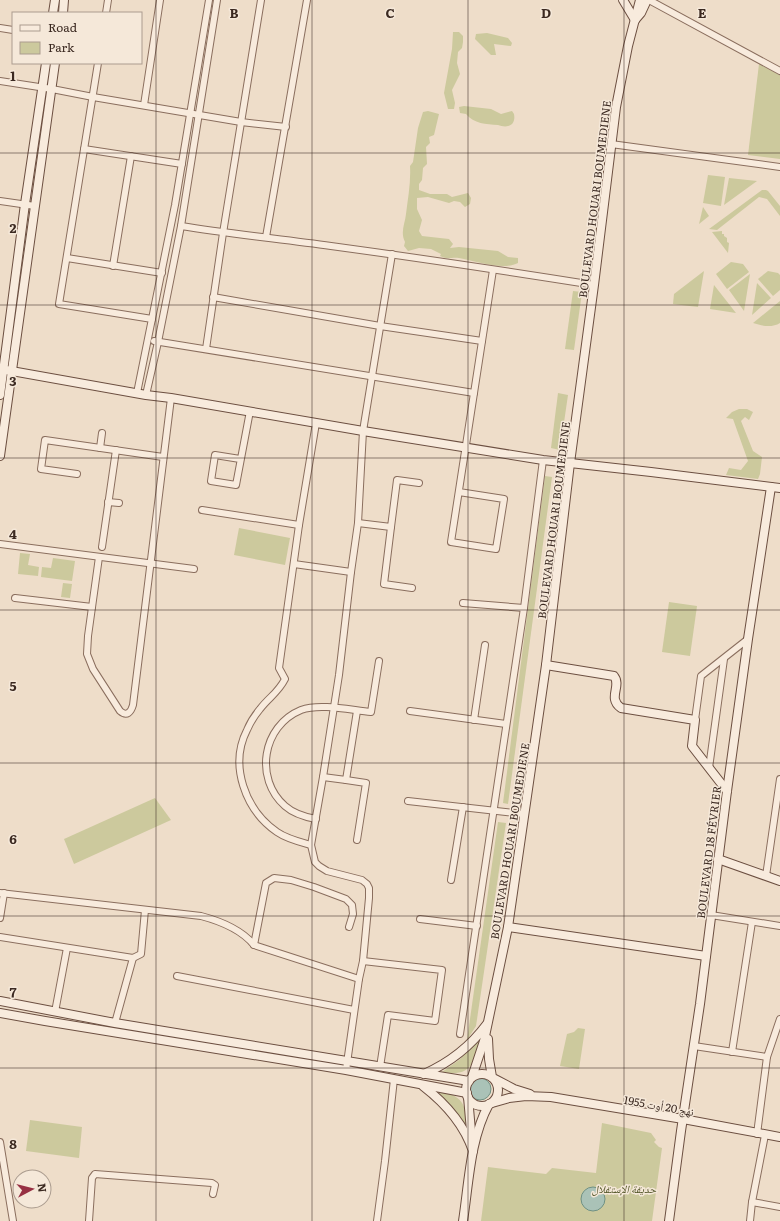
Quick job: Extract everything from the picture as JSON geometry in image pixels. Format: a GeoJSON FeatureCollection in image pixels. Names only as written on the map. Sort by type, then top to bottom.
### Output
{"type":"FeatureCollection","features":[{"type":"Feature","properties":{"kind":"main road"},"geometry":{"type":"LineString","coordinates":[[53,12],[55,0]]}},
{"type":"Feature","properties":{"kind":"main road"},"geometry":{"type":"LineString","coordinates":[[63,12],[64,0]]}},
{"type":"Feature","properties":{"kind":"main road"},"geometry":{"type":"LineString","coordinates":[[622,0],[635,21]]}},
{"type":"Feature","properties":{"kind":"main road","name":"BOULEVARD HOUARI BOUMEDIENE"},"geometry":{"type":"LineString","coordinates":[[470,1079],[482,1047],[489,1022],[508,927],[546,665],[611,144],[621,74],[640,0]]}},
{"type":"Feature","properties":{"kind":"main road","name":"BOULEVARD HOUARI BOUMEDIENE"},"geometry":{"type":"LineString","coordinates":[[635,21],[642,13],[648,0]]}},
{"type":"Feature","properties":{"kind":"main road"},"geometry":{"type":"LineString","coordinates":[[0,456],[5,370],[25,204],[46,64]]}},
{"type":"Feature","properties":{"kind":"main road"},"geometry":{"type":"LineString","coordinates":[[0,395],[35,206],[55,64]]}},
{"type":"Feature","properties":{"kind":"main road"},"geometry":{"type":"LineString","coordinates":[[5,370],[146,395],[543,460],[776,487]]}},
{"type":"Feature","properties":{"kind":"main road","name":"BOULEVARD 18 FÉVRIER"},"geometry":{"type":"LineString","coordinates":[[669,1221],[694,1046],[748,639],[776,487]]}},
{"type":"Feature","properties":{"kind":"main road"},"geometry":{"type":"LineString","coordinates":[[546,665],[614,676],[616,678],[616,705],[621,708],[695,720],[692,746],[727,791]]}},
{"type":"Feature","properties":{"kind":"main road"},"geometry":{"type":"LineString","coordinates":[[718,859],[780,881]]}},
{"type":"Feature","properties":{"kind":"main road"},"geometry":{"type":"LineString","coordinates":[[508,927],[706,956]]}},
{"type":"Feature","properties":{"kind":"main road"},"geometry":{"type":"LineString","coordinates":[[0,1001],[116,1023],[424,1074],[470,1079]]}},
{"type":"Feature","properties":{"kind":"main road"},"geometry":{"type":"LineString","coordinates":[[0,1013],[422,1084],[468,1095],[475,1104],[480,1106],[490,1104]]}},
{"type":"Feature","properties":{"kind":"main road"},"geometry":{"type":"LineString","coordinates":[[424,1074],[443,1065],[460,1053],[476,1038],[489,1022]]}},
{"type":"Feature","properties":{"kind":"main road","name":"BOULEVARD HOUARI BOUMEDIENE"},"geometry":{"type":"LineString","coordinates":[[489,1022],[488,1050],[494,1078]]}},
{"type":"Feature","properties":{"kind":"main road"},"geometry":{"type":"LineString","coordinates":[[463,1221],[473,1151],[481,1123],[490,1104],[495,1100],[498,1092],[498,1087],[494,1078],[482,1073],[476,1074],[470,1079],[466,1089],[468,1095],[473,1151]]}},
{"type":"Feature","properties":{"kind":"main road","name":"نهج 20 أوت 1955"},"geometry":{"type":"LineString","coordinates":[[494,1078],[514,1088],[534,1095],[683,1119],[780,1138]]}},
{"type":"Feature","properties":{"kind":"main road"},"geometry":{"type":"LineString","coordinates":[[422,1084],[439,1099],[465,1131],[473,1151]]}},
{"type":"Feature","properties":{"kind":"main road","name":"نهج 20 أوت 1955"},"geometry":{"type":"LineString","coordinates":[[490,1104],[517,1097],[534,1095]]}},
{"type":"Feature","properties":{"kind":"street"},"geometry":{"type":"LineString","coordinates":[[106,12],[108,0]]}},
{"type":"Feature","properties":{"kind":"street"},"geometry":{"type":"LineString","coordinates":[[144,105],[160,0]]}},
{"type":"Feature","properties":{"kind":"street"},"geometry":{"type":"LineString","coordinates":[[137,393],[149,340],[175,205],[209,0]]}},
{"type":"Feature","properties":{"kind":"street"},"geometry":{"type":"LineString","coordinates":[[146,395],[181,226],[217,0]]}},
{"type":"Feature","properties":{"kind":"street"},"geometry":{"type":"LineString","coordinates":[[206,349],[223,233],[261,0]]}},
{"type":"Feature","properties":{"kind":"street"},"geometry":{"type":"LineString","coordinates":[[266,237],[307,0]]}},
{"type":"Feature","properties":{"kind":"street"},"geometry":{"type":"LineString","coordinates":[[648,0],[780,71]]}},
{"type":"Feature","properties":{"kind":"street"},"geometry":{"type":"LineString","coordinates":[[0,28],[12,30]]}},
{"type":"Feature","properties":{"kind":"street"},"geometry":{"type":"LineString","coordinates":[[98,64],[59,304],[152,319]]}},
{"type":"Feature","properties":{"kind":"street"},"geometry":{"type":"LineString","coordinates":[[0,81],[241,122],[286,127]]}},
{"type":"Feature","properties":{"kind":"street"},"geometry":{"type":"LineString","coordinates":[[611,144],[780,166]]}},
{"type":"Feature","properties":{"kind":"street"},"geometry":{"type":"LineString","coordinates":[[84,149],[182,164]]}},
{"type":"Feature","properties":{"kind":"street"},"geometry":{"type":"LineString","coordinates":[[113,266],[131,156]]}},
{"type":"Feature","properties":{"kind":"street"},"geometry":{"type":"LineString","coordinates":[[0,201],[35,206]]}},
{"type":"Feature","properties":{"kind":"street"},"geometry":{"type":"LineString","coordinates":[[181,226],[223,233],[266,237],[392,254],[594,285]]}},
{"type":"Feature","properties":{"kind":"street"},"geometry":{"type":"LineString","coordinates":[[346,1070],[354,1010],[363,961],[370,894],[367,884],[362,880],[326,872],[315,862],[311,845],[324,777],[358,522],[363,431],[392,254]]}},
{"type":"Feature","properties":{"kind":"street"},"geometry":{"type":"LineString","coordinates":[[67,258],[162,274]]}},
{"type":"Feature","properties":{"kind":"street"},"geometry":{"type":"LineString","coordinates":[[459,492],[504,499],[496,549],[451,542],[493,270]]}},
{"type":"Feature","properties":{"kind":"street"},"geometry":{"type":"LineString","coordinates":[[213,297],[380,326],[482,341]]}},
{"type":"Feature","properties":{"kind":"street"},"geometry":{"type":"LineString","coordinates":[[149,340],[474,393]]}},
{"type":"Feature","properties":{"kind":"street"},"geometry":{"type":"LineString","coordinates":[[99,556],[87,654],[93,669],[120,711],[127,714],[133,705],[171,398]]}},
{"type":"Feature","properties":{"kind":"street"},"geometry":{"type":"LineString","coordinates":[[240,459],[215,455],[211,481],[236,485],[250,412]]}},
{"type":"Feature","properties":{"kind":"street"},"geometry":{"type":"LineString","coordinates":[[311,845],[288,838],[278,833],[268,825],[252,806],[241,782],[239,756],[246,731],[260,709],[276,693],[285,679],[279,668],[299,525],[316,423]]}},
{"type":"Feature","properties":{"kind":"street"},"geometry":{"type":"LineString","coordinates":[[100,448],[102,433]]}},
{"type":"Feature","properties":{"kind":"street"},"geometry":{"type":"LineString","coordinates":[[77,474],[41,469],[45,440],[164,457]]}},
{"type":"Feature","properties":{"kind":"street"},"geometry":{"type":"LineString","coordinates":[[102,547],[116,450]]}},
{"type":"Feature","properties":{"kind":"street"},"geometry":{"type":"LineString","coordinates":[[460,1034],[524,608],[543,460]]}},
{"type":"Feature","properties":{"kind":"street"},"geometry":{"type":"LineString","coordinates":[[412,588],[384,584],[397,480],[418,483]]}},
{"type":"Feature","properties":{"kind":"street"},"geometry":{"type":"LineString","coordinates":[[108,502],[119,503]]}},
{"type":"Feature","properties":{"kind":"street"},"geometry":{"type":"LineString","coordinates":[[202,510],[299,525]]}},
{"type":"Feature","properties":{"kind":"street"},"geometry":{"type":"LineString","coordinates":[[358,522],[391,527]]}},
{"type":"Feature","properties":{"kind":"street"},"geometry":{"type":"LineString","coordinates":[[0,544],[194,569]]}},
{"type":"Feature","properties":{"kind":"street"},"geometry":{"type":"LineString","coordinates":[[294,564],[351,572]]}},
{"type":"Feature","properties":{"kind":"street"},"geometry":{"type":"LineString","coordinates":[[15,598],[92,607]]}},
{"type":"Feature","properties":{"kind":"street"},"geometry":{"type":"LineString","coordinates":[[462,602],[524,608]]}},
{"type":"Feature","properties":{"kind":"street"},"geometry":{"type":"LineString","coordinates":[[695,720],[701,676],[748,639]]}},
{"type":"Feature","properties":{"kind":"street"},"geometry":{"type":"LineString","coordinates":[[474,720],[485,645]]}},
{"type":"Feature","properties":{"kind":"street"},"geometry":{"type":"LineString","coordinates":[[709,768],[724,659]]}},
{"type":"Feature","properties":{"kind":"street"},"geometry":{"type":"LineString","coordinates":[[316,819],[300,815],[292,811],[277,797],[270,787],[266,771],[266,754],[269,742],[280,724],[301,710],[325,707],[371,712],[379,661]]}},
{"type":"Feature","properties":{"kind":"street"},"geometry":{"type":"LineString","coordinates":[[346,780],[357,711]]}},
{"type":"Feature","properties":{"kind":"street"},"geometry":{"type":"LineString","coordinates":[[410,711],[506,724]]}},
{"type":"Feature","properties":{"kind":"street"},"geometry":{"type":"LineString","coordinates":[[324,777],[366,783],[357,840]]}},
{"type":"Feature","properties":{"kind":"street"},"geometry":{"type":"LineString","coordinates":[[766,876],[780,783]]}},
{"type":"Feature","properties":{"kind":"street"},"geometry":{"type":"LineString","coordinates":[[408,801],[524,814]]}},
{"type":"Feature","properties":{"kind":"street"},"geometry":{"type":"LineString","coordinates":[[451,880],[463,807]]}},
{"type":"Feature","properties":{"kind":"street"},"geometry":{"type":"LineString","coordinates":[[254,945],[266,883],[274,878],[291,880],[346,899],[352,905],[352,914],[349,927]]}},
{"type":"Feature","properties":{"kind":"street"},"geometry":{"type":"LineString","coordinates":[[0,918],[2,893],[192,914],[208,918],[237,930],[248,938],[254,945],[359,979]]}},
{"type":"Feature","properties":{"kind":"street"},"geometry":{"type":"LineString","coordinates":[[0,937],[133,958],[141,954],[145,910]]}},
{"type":"Feature","properties":{"kind":"street"},"geometry":{"type":"LineString","coordinates":[[711,915],[780,926]]}},
{"type":"Feature","properties":{"kind":"street"},"geometry":{"type":"LineString","coordinates":[[420,919],[477,926]]}},
{"type":"Feature","properties":{"kind":"street"},"geometry":{"type":"LineString","coordinates":[[732,1052],[752,922]]}},
{"type":"Feature","properties":{"kind":"street"},"geometry":{"type":"LineString","coordinates":[[55,1012],[67,948]]}},
{"type":"Feature","properties":{"kind":"street"},"geometry":{"type":"LineString","coordinates":[[116,1023],[133,958]]}},
{"type":"Feature","properties":{"kind":"street"},"geometry":{"type":"LineString","coordinates":[[363,961],[442,970],[435,1021],[388,1015],[380,1066]]}},
{"type":"Feature","properties":{"kind":"street"},"geometry":{"type":"LineString","coordinates":[[177,976],[354,1010]]}},
{"type":"Feature","properties":{"kind":"street"},"geometry":{"type":"LineString","coordinates":[[750,1221],[761,1134],[767,1057],[780,1019]]}},
{"type":"Feature","properties":{"kind":"street"},"geometry":{"type":"LineString","coordinates":[[694,1046],[767,1057]]}},
{"type":"Feature","properties":{"kind":"street"},"geometry":{"type":"LineString","coordinates":[[377,1221],[394,1079]]}},
{"type":"Feature","properties":{"kind":"street"},"geometry":{"type":"LineString","coordinates":[[0,1142],[13,1221]]}},
{"type":"Feature","properties":{"kind":"street"},"geometry":{"type":"LineString","coordinates":[[89,1221],[92,1178],[95,1174],[212,1183],[215,1185],[213,1194]]}},
{"type":"Feature","properties":{"kind":"street"},"geometry":{"type":"LineString","coordinates":[[752,1202],[780,1207]]}},
{"type":"Feature","properties":{"kind":"green space"},"geometry":{"type":"Polygon","coordinates":[[[453,32],[459,32],[463,36],[463,42],[462,48],[458,52],[457,63],[460,74],[452,90],[455,103],[454,109],[448,109],[444,93],[452,49],[453,32]]]}},
{"type":"Feature","properties":{"kind":"green space"},"geometry":{"type":"Polygon","coordinates":[[[487,33],[508,38],[512,43],[511,46],[494,44],[496,55],[491,55],[475,39],[476,34],[487,33]]]}},
{"type":"Feature","properties":{"kind":"green space"},"geometry":{"type":"Polygon","coordinates":[[[759,64],[780,75],[780,159],[748,155],[759,64]]]}},
{"type":"Feature","properties":{"kind":"green space"},"geometry":{"type":"Polygon","coordinates":[[[464,106],[491,109],[501,114],[512,111],[514,114],[514,122],[506,126],[480,123],[473,120],[466,114],[460,113],[459,107],[464,106]]]}},
{"type":"Feature","properties":{"kind":"green space"},"geometry":{"type":"Polygon","coordinates":[[[428,111],[439,114],[434,135],[429,137],[430,143],[426,147],[427,164],[423,168],[419,190],[430,194],[447,194],[452,197],[468,193],[471,198],[470,204],[465,207],[460,202],[454,201],[449,203],[428,197],[417,198],[417,209],[422,220],[419,231],[422,236],[449,239],[453,244],[450,248],[459,247],[498,251],[508,257],[518,258],[518,263],[504,266],[489,265],[459,258],[445,258],[440,256],[441,254],[431,249],[419,248],[408,251],[404,246],[405,242],[403,231],[409,190],[410,166],[413,162],[418,128],[423,112],[428,111]]]}},
{"type":"Feature","properties":{"kind":"green space"},"geometry":{"type":"Polygon","coordinates":[[[708,175],[725,177],[721,206],[703,203],[708,175]]]}},
{"type":"Feature","properties":{"kind":"green space"},"geometry":{"type":"Polygon","coordinates":[[[729,178],[757,181],[724,205],[729,178]]]}},
{"type":"Feature","properties":{"kind":"green space"},"geometry":{"type":"Polygon","coordinates":[[[762,190],[768,191],[780,206],[780,216],[767,199],[759,197],[717,230],[709,229],[762,190]]]}},
{"type":"Feature","properties":{"kind":"green space"},"geometry":{"type":"Polygon","coordinates":[[[703,207],[709,216],[699,224],[703,207]]]}},
{"type":"Feature","properties":{"kind":"green space"},"geometry":{"type":"Polygon","coordinates":[[[722,231],[722,234],[724,234],[727,238],[727,242],[729,243],[728,253],[712,232],[722,231]]]}},
{"type":"Feature","properties":{"kind":"green space"},"geometry":{"type":"Polygon","coordinates":[[[731,262],[743,264],[749,272],[727,289],[716,274],[731,262]]]}},
{"type":"Feature","properties":{"kind":"green space"},"geometry":{"type":"Polygon","coordinates":[[[704,271],[698,307],[673,304],[674,294],[704,271]]]}},
{"type":"Feature","properties":{"kind":"green space"},"geometry":{"type":"Polygon","coordinates":[[[768,271],[778,273],[780,275],[780,290],[773,296],[758,279],[768,271]]]}},
{"type":"Feature","properties":{"kind":"green space"},"geometry":{"type":"Polygon","coordinates":[[[750,274],[744,311],[729,290],[750,274]]]}},
{"type":"Feature","properties":{"kind":"green space"},"geometry":{"type":"Polygon","coordinates":[[[757,283],[771,298],[752,315],[757,283]]]}},
{"type":"Feature","properties":{"kind":"green space"},"geometry":{"type":"Polygon","coordinates":[[[714,285],[736,313],[710,309],[714,285]]]}},
{"type":"Feature","properties":{"kind":"green space"},"geometry":{"type":"Polygon","coordinates":[[[573,291],[582,292],[574,350],[565,349],[573,291]]]}},
{"type":"Feature","properties":{"kind":"green space"},"geometry":{"type":"Polygon","coordinates":[[[780,301],[780,323],[774,326],[767,326],[753,323],[780,301]]]}},
{"type":"Feature","properties":{"kind":"green space"},"geometry":{"type":"Polygon","coordinates":[[[558,393],[568,395],[560,450],[551,448],[558,393]]]}},
{"type":"Feature","properties":{"kind":"green space"},"geometry":{"type":"Polygon","coordinates":[[[739,409],[747,409],[753,412],[749,420],[745,417],[741,421],[753,451],[762,457],[758,479],[726,475],[729,468],[741,470],[748,461],[733,419],[726,418],[732,412],[739,409]]]}},
{"type":"Feature","properties":{"kind":"green space"},"geometry":{"type":"Polygon","coordinates":[[[545,476],[552,477],[508,804],[503,803],[545,476]]]}},
{"type":"Feature","properties":{"kind":"green space"},"geometry":{"type":"Polygon","coordinates":[[[239,528],[290,538],[285,565],[234,555],[239,528]]]}},
{"type":"Feature","properties":{"kind":"green space"},"geometry":{"type":"Polygon","coordinates":[[[20,553],[30,554],[28,565],[39,567],[38,576],[18,574],[20,553]]]}},
{"type":"Feature","properties":{"kind":"green space"},"geometry":{"type":"Polygon","coordinates":[[[53,558],[75,561],[72,581],[41,577],[42,567],[51,568],[53,558]]]}},
{"type":"Feature","properties":{"kind":"green space"},"geometry":{"type":"Polygon","coordinates":[[[63,583],[72,584],[70,598],[61,597],[63,583]]]}},
{"type":"Feature","properties":{"kind":"green space"},"geometry":{"type":"Polygon","coordinates":[[[669,602],[697,606],[690,656],[662,652],[669,602]]]}},
{"type":"Feature","properties":{"kind":"green space"},"geometry":{"type":"Polygon","coordinates":[[[155,798],[171,820],[74,864],[64,839],[155,798]]]}},
{"type":"Feature","properties":{"kind":"green space"},"geometry":{"type":"Polygon","coordinates":[[[498,822],[506,823],[476,1026],[467,1040],[498,822]]]}},
{"type":"Feature","properties":{"kind":"green space"},"geometry":{"type":"Polygon","coordinates":[[[578,1028],[585,1029],[579,1069],[560,1066],[567,1034],[574,1032],[578,1028]]]}},
{"type":"Feature","properties":{"kind":"green space"},"geometry":{"type":"Polygon","coordinates":[[[479,1041],[476,1058],[468,1069],[459,1073],[442,1072],[459,1060],[479,1041]]]}},
{"type":"Feature","properties":{"kind":"green space"},"geometry":{"type":"Polygon","coordinates":[[[437,1091],[453,1095],[458,1098],[466,1113],[467,1128],[437,1091]]]}},
{"type":"Feature","properties":{"kind":"green space"},"geometry":{"type":"Polygon","coordinates":[[[30,1120],[82,1127],[79,1158],[26,1151],[30,1120]]]}},
{"type":"Feature","properties":{"kind":"green space","name":"حديقة الإستقلال"},"geometry":{"type":"Polygon","coordinates":[[[602,1123],[651,1133],[656,1140],[654,1142],[662,1148],[652,1221],[481,1221],[488,1167],[546,1174],[552,1168],[596,1173],[602,1123]]]}},
{"type":"Feature","properties":{"kind":"shaded area"},"geometry":{"type":"Polygon","coordinates":[[[480,1078],[488,1081],[491,1089],[488,1097],[480,1100],[472,1097],[469,1089],[472,1081],[480,1078]]]}},
{"type":"Feature","properties":{"kind":"shaded area","name":"حديقة الإستقلال"},"geometry":{"type":"Polygon","coordinates":[[[593,1187],[602,1190],[605,1199],[602,1208],[593,1211],[584,1208],[581,1199],[584,1190],[593,1187]]]}}]}
